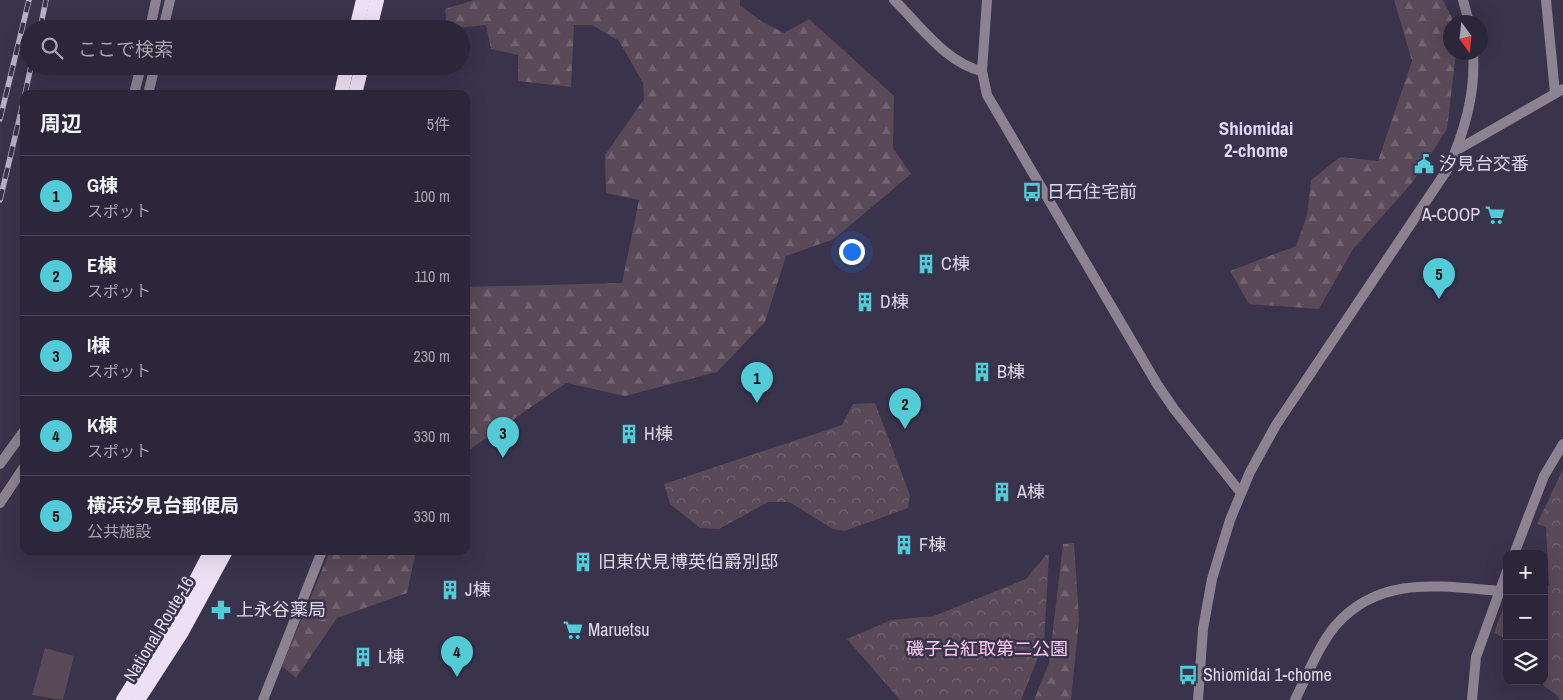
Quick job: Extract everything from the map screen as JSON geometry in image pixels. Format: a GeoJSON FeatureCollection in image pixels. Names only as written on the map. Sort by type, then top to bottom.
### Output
{"type":"FeatureCollection","features":[{"type":"Feature","properties":{"kind":"highway"},"geometry":{"type":"LineString","coordinates":[[358,20],[363,0]]}},
{"type":"Feature","properties":{"kind":"highway"},"geometry":{"type":"LineString","coordinates":[[372,20],[377,0]]}},
{"type":"Feature","properties":{"kind":"highway"},"geometry":{"type":"LineString","coordinates":[[342,90],[346,75]]}},
{"type":"Feature","properties":{"kind":"highway"},"geometry":{"type":"LineString","coordinates":[[356,90],[360,75]]}},
{"type":"Feature","properties":{"kind":"highway","name":"National Route 16"},"geometry":{"type":"LineString","coordinates":[[123,700],[182,608],[209,555]]}},
{"type":"Feature","properties":{"kind":"highway","name":"National Route 16"},"geometry":{"type":"LineString","coordinates":[[138,700],[182,632],[224,555]]}},
{"type":"Feature","properties":{"kind":"street"},"geometry":{"type":"LineString","coordinates":[[152,20],[156,0]]}},
{"type":"Feature","properties":{"kind":"street"},"geometry":{"type":"LineString","coordinates":[[165,20],[170,0]]}},
{"type":"Feature","properties":{"kind":"street"},"geometry":{"type":"LineString","coordinates":[[894,0],[956,60],[971,69],[982,72]]}},
{"type":"Feature","properties":{"kind":"street"},"geometry":{"type":"LineString","coordinates":[[986,0],[982,72],[987,95],[1157,384],[1174,409],[1241,493]]}},
{"type":"Feature","properties":{"kind":"street"},"geometry":{"type":"LineString","coordinates":[[1463,0],[1467,15]]}},
{"type":"Feature","properties":{"kind":"street"},"geometry":{"type":"LineString","coordinates":[[1457,150],[1559,91],[1546,0]]}},
{"type":"Feature","properties":{"kind":"street"},"geometry":{"type":"LineString","coordinates":[[1198,700],[1199,665],[1208,596],[1222,544],[1241,493],[1276,424],[1446,170],[1457,150],[1470,103],[1473,60]]}},
{"type":"Feature","properties":{"kind":"street"},"geometry":{"type":"LineString","coordinates":[[135,90],[139,75]]}},
{"type":"Feature","properties":{"kind":"street"},"geometry":{"type":"LineString","coordinates":[[149,90],[153,75]]}},
{"type":"Feature","properties":{"kind":"street"},"geometry":{"type":"LineString","coordinates":[[0,464],[20,436]]}},
{"type":"Feature","properties":{"kind":"street"},"geometry":{"type":"LineString","coordinates":[[1516,550],[1544,476],[1563,444]]}},
{"type":"Feature","properties":{"kind":"street"},"geometry":{"type":"LineString","coordinates":[[0,503],[20,473]]}},
{"type":"Feature","properties":{"kind":"street"},"geometry":{"type":"LineString","coordinates":[[263,700],[320,555]]}},
{"type":"Feature","properties":{"kind":"street"},"geometry":{"type":"LineString","coordinates":[[1472,700],[1476,657],[1503,581]]}},
{"type":"Feature","properties":{"kind":"street"},"geometry":{"type":"LineString","coordinates":[[1295,700],[1325,641],[1335,627],[1360,604],[1372,597],[1395,588],[1434,587],[1499,591]]}},
{"type":"Feature","properties":{"kind":"green space"},"geometry":{"type":"Polygon","coordinates":[[[474,0],[740,0],[740,5],[761,21],[784,33],[809,19],[894,96],[893,148],[911,174],[834,239],[786,256],[765,322],[717,372],[625,396],[566,383],[470,449],[470,287],[622,283],[639,200],[606,193],[605,155],[644,99],[643,83],[619,41],[592,25],[574,25],[571,87],[518,81],[518,55],[491,49],[486,25],[470,27],[470,20],[446,20],[445,9],[474,0]]]}},
{"type":"Feature","properties":{"kind":"green space"},"geometry":{"type":"Polygon","coordinates":[[[1394,0],[1443,0],[1450,15],[1443,15],[1443,60],[1455,60],[1447,129],[1412,183],[1353,249],[1319,309],[1249,304],[1230,271],[1296,246],[1307,215],[1311,180],[1340,157],[1378,161],[1412,61],[1394,0]]]}},
{"type":"Feature","properties":{"kind":"green space"},"geometry":{"type":"Polygon","coordinates":[[[875,403],[910,495],[908,508],[845,531],[833,529],[789,502],[768,502],[719,529],[700,528],[670,504],[664,484],[842,425],[853,404],[875,403]]]}},
{"type":"Feature","properties":{"kind":"green space"},"geometry":{"type":"Polygon","coordinates":[[[1563,469],[1563,700],[1560,700],[1556,694],[1544,685],[1548,685],[1548,550],[1546,527],[1537,524],[1563,469]]]}},
{"type":"Feature","properties":{"kind":"green space"},"geometry":{"type":"Polygon","coordinates":[[[1074,543],[1079,620],[1071,700],[1034,700],[1049,663],[1063,544],[1074,543]]]}},
{"type":"Feature","properties":{"kind":"green space"},"geometry":{"type":"Polygon","coordinates":[[[328,555],[415,555],[407,593],[337,618],[296,678],[282,666],[328,555]]]}},
{"type":"Feature","properties":{"kind":"green space","name":"磯子台紅取第二公園"},"geometry":{"type":"Polygon","coordinates":[[[1046,555],[1049,555],[1044,643],[1021,700],[900,700],[847,639],[891,620],[934,616],[1026,579],[1046,555]]]}},
{"type":"Feature","properties":{"kind":"green space"},"geometry":{"type":"Polygon","coordinates":[[[1503,608],[1503,637],[1494,633],[1503,608]]]}},
{"type":"Feature","properties":{"kind":"green space"},"geometry":{"type":"Polygon","coordinates":[[[45,648],[74,656],[63,700],[32,695],[45,648]]]}},
{"type":"Feature","properties":{"kind":"railway"},"geometry":{"type":"LineString","coordinates":[[24,20],[29,0]]}},
{"type":"Feature","properties":{"kind":"railway"},"geometry":{"type":"LineString","coordinates":[[42,20],[46,0]]}},
{"type":"Feature","properties":{"kind":"railway"},"geometry":{"type":"LineString","coordinates":[[0,119],[20,37]]}},
{"type":"Feature","properties":{"kind":"railway"},"geometry":{"type":"LineString","coordinates":[[26,90],[29,75]]}},
{"type":"Feature","properties":{"kind":"railway"},"geometry":{"type":"LineString","coordinates":[[0,200],[20,116]]}},
{"type":"Feature","properties":{"kind":"place","name":"汐見台交番"},"geometry":{"type":"Point","coordinates":[1424,164]}},
{"type":"Feature","properties":{"kind":"place","name":"日石住宅前"},"geometry":{"type":"Point","coordinates":[1032,192]}},
{"type":"Feature","properties":{"kind":"place","name":"A-COOP"},"geometry":{"type":"Point","coordinates":[1495,215]}},
{"type":"Feature","properties":{"kind":"place","name":"C棟"},"geometry":{"type":"Point","coordinates":[926,264]}},
{"type":"Feature","properties":{"kind":"place","name":"横浜汐見台郵便局"},"geometry":{"type":"Point","coordinates":[1439,299]}},
{"type":"Feature","properties":{"kind":"place","name":"D棟"},"geometry":{"type":"Point","coordinates":[865,302]}},
{"type":"Feature","properties":{"kind":"place","name":"B棟"},"geometry":{"type":"Point","coordinates":[982,372]}},
{"type":"Feature","properties":{"kind":"place","name":"G棟"},"geometry":{"type":"Point","coordinates":[757,403]}},
{"type":"Feature","properties":{"kind":"place","name":"E棟"},"geometry":{"type":"Point","coordinates":[905,429]}},
{"type":"Feature","properties":{"kind":"place","name":"H棟"},"geometry":{"type":"Point","coordinates":[629,434]}},
{"type":"Feature","properties":{"kind":"place","name":"I棟"},"geometry":{"type":"Point","coordinates":[503,458]}},
{"type":"Feature","properties":{"kind":"place","name":"A棟"},"geometry":{"type":"Point","coordinates":[1002,492]}},
{"type":"Feature","properties":{"kind":"place","name":"F棟"},"geometry":{"type":"Point","coordinates":[904,545]}},
{"type":"Feature","properties":{"kind":"place","name":"旧東伏見博英伯爵別邸"},"geometry":{"type":"Point","coordinates":[583,562]}},
{"type":"Feature","properties":{"kind":"place","name":"J棟"},"geometry":{"type":"Point","coordinates":[450,590]}},
{"type":"Feature","properties":{"kind":"place","name":"上永谷薬局"},"geometry":{"type":"Point","coordinates":[221,610]}},
{"type":"Feature","properties":{"kind":"place","name":"Maruetsu"},"geometry":{"type":"Point","coordinates":[573,630]}},
{"type":"Feature","properties":{"kind":"place","name":"L棟"},"geometry":{"type":"Point","coordinates":[363,657]}},
{"type":"Feature","properties":{"kind":"place","name":"Shiomidai 1-chome"},"geometry":{"type":"Point","coordinates":[1188,675]}},
{"type":"Feature","properties":{"kind":"place","name":"K棟"},"geometry":{"type":"Point","coordinates":[457,677]}},
{"type":"Feature","properties":{"kind":"district","name":"Shiomidai 2-chome"},"geometry":{"type":"Point","coordinates":[1256,139]}}]}
